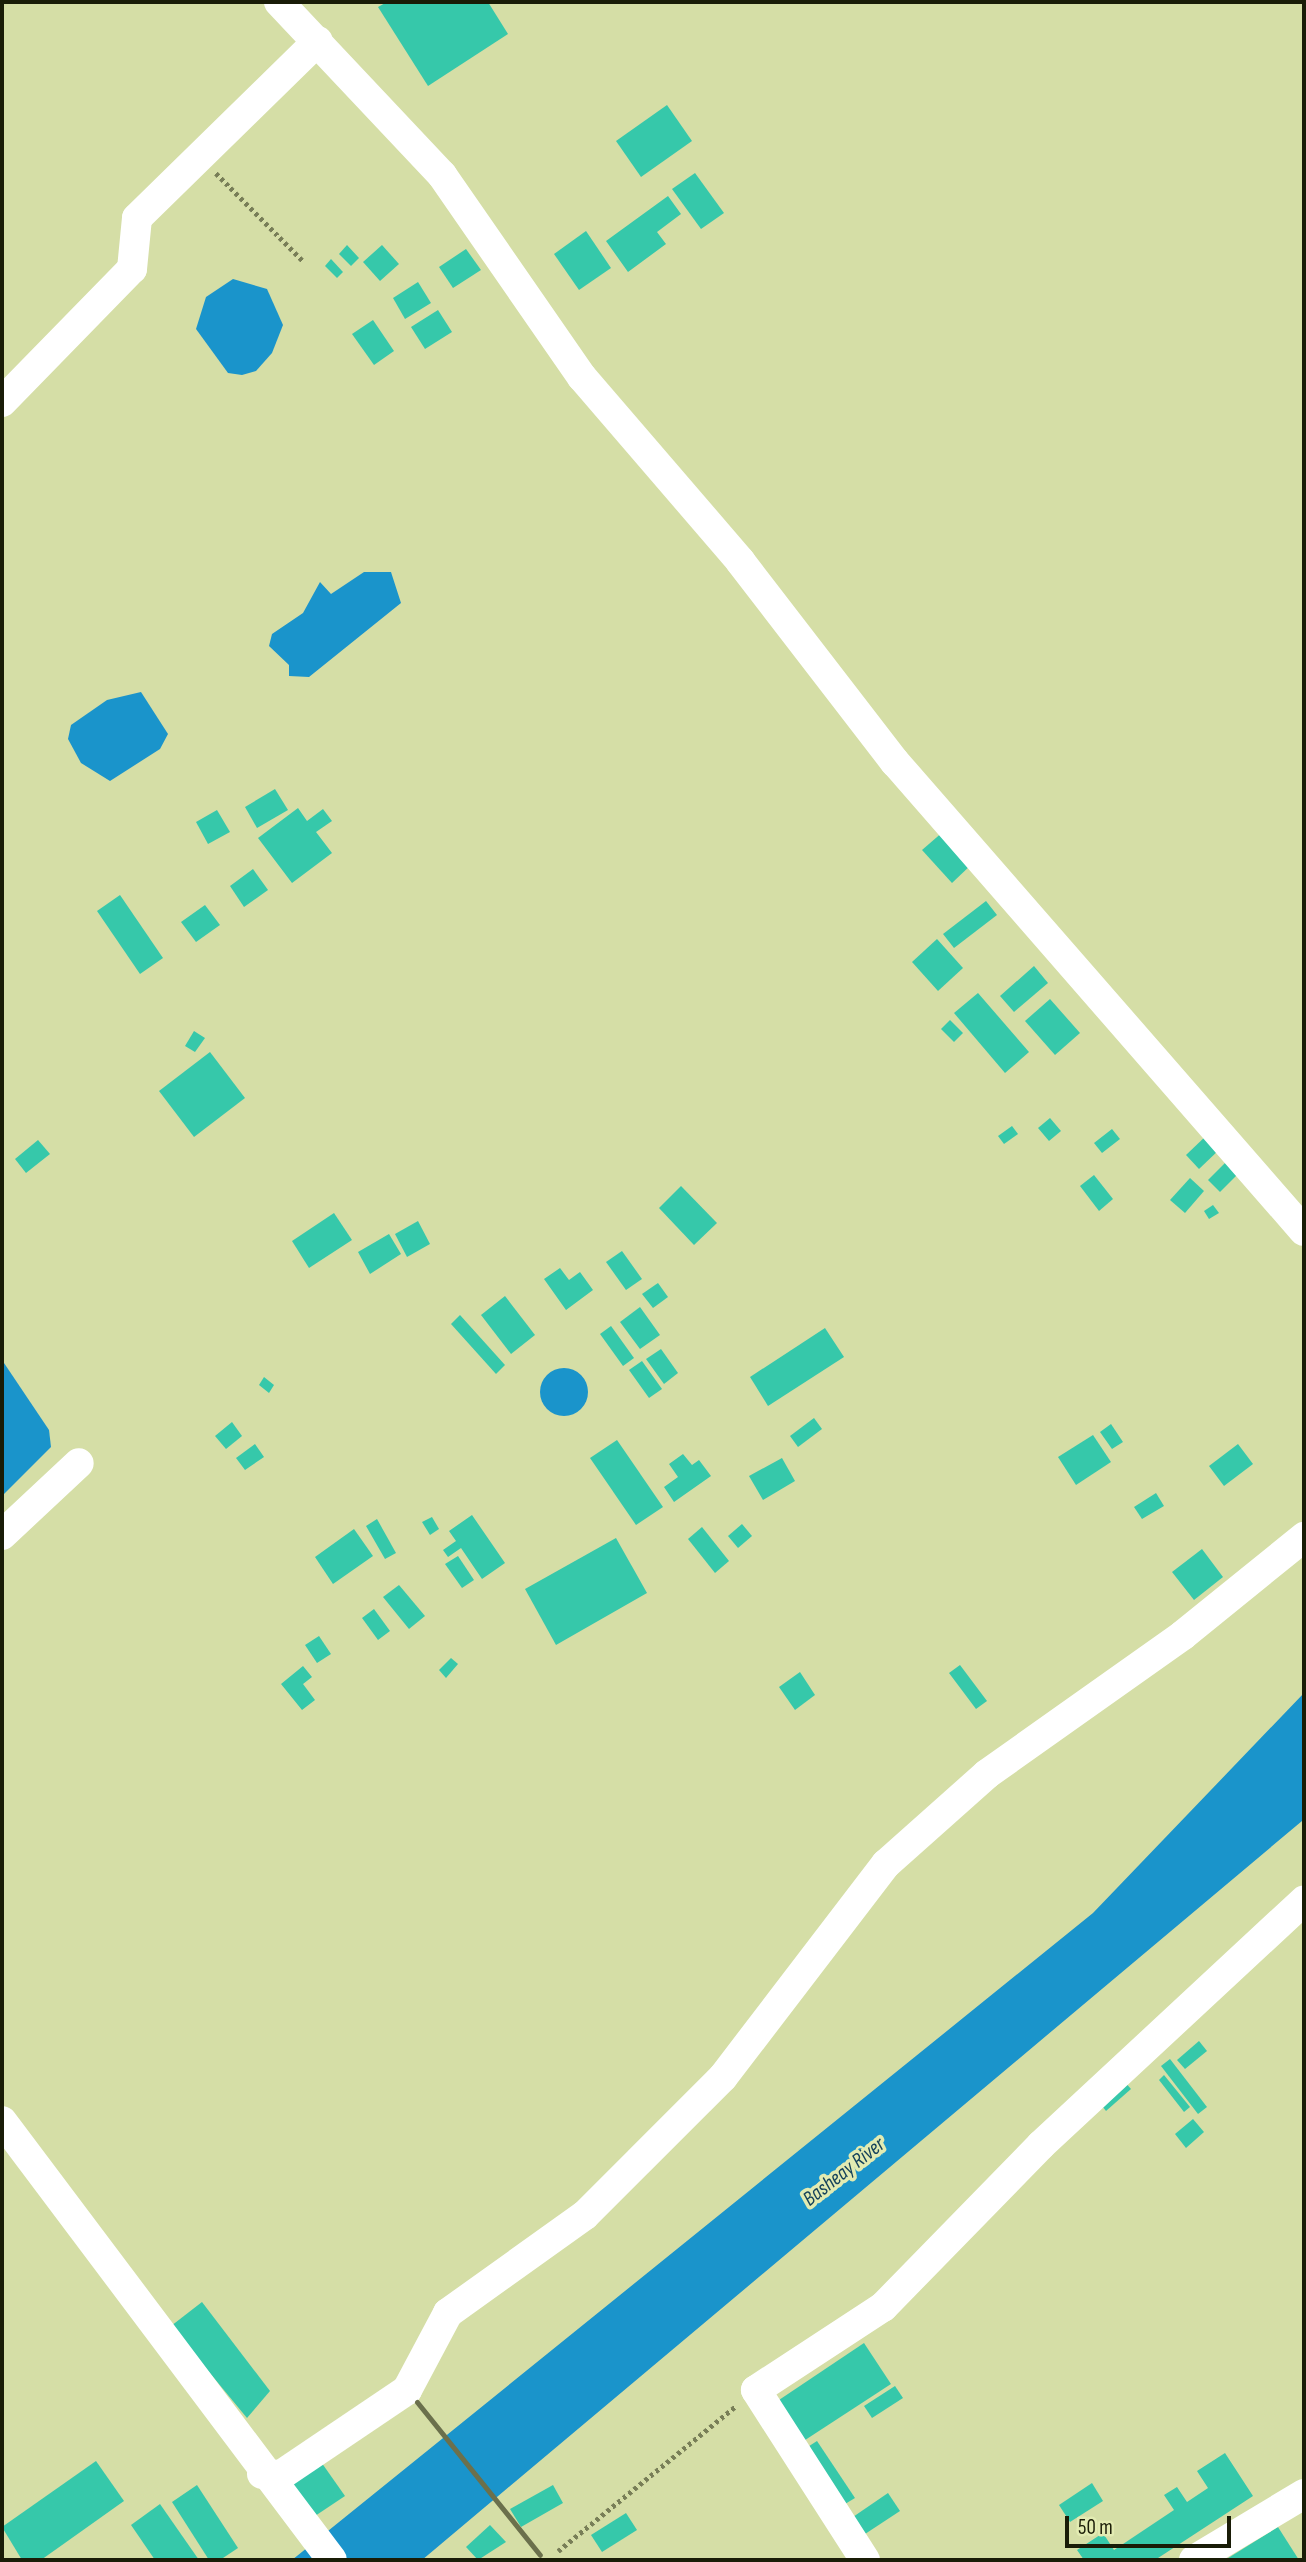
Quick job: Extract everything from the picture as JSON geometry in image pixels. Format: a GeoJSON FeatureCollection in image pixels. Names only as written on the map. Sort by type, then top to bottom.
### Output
{"type":"FeatureCollection","features":[{"type":"Feature","properties":{"kind":"street"},"geometry":{"type":"LineString","coordinates":[[279,2],[442,174],[582,377],[740,561],[895,762],[1304,1231]]}},
{"type":"Feature","properties":{"kind":"street"},"geometry":{"type":"LineString","coordinates":[[2,402],[132,269],[137,218],[199,153],[318,41]]}},
{"type":"Feature","properties":{"kind":"street"},"geometry":{"type":"LineString","coordinates":[[2,1535],[79,1464]]}},
{"type":"Feature","properties":{"kind":"street"},"geometry":{"type":"LineString","coordinates":[[268,2480],[281,2475],[407,2390],[448,2313],[584,2215],[723,2077],[886,1864],[987,1774],[1183,1635],[1304,1537]]}},
{"type":"Feature","properties":{"kind":"street"},"geometry":{"type":"LineString","coordinates":[[865,2560],[756,2390],[883,2307],[1041,2145],[1304,1901]]}},
{"type":"Feature","properties":{"kind":"street"},"geometry":{"type":"LineString","coordinates":[[2,2121],[268,2480],[332,2560]]}},
{"type":"Feature","properties":{"kind":"street"},"geometry":{"type":"LineString","coordinates":[[1195,2560],[1304,2494]]}},
{"type":"Feature","properties":{"kind":"path"},"geometry":{"type":"LineString","coordinates":[[199,153],[304,262]]}},
{"type":"Feature","properties":{"kind":"path"},"geometry":{"type":"LineString","coordinates":[[558,2551],[756,2390]]}},
{"type":"Feature","properties":{"kind":"water"},"geometry":{"type":"Polygon","coordinates":[[[233,279],[267,289],[283,325],[272,353],[256,371],[242,375],[228,373],[196,329],[206,297],[233,279]]]}},
{"type":"Feature","properties":{"kind":"water"},"geometry":{"type":"Polygon","coordinates":[[[364,572],[391,572],[401,603],[309,677],[289,676],[289,665],[269,646],[272,634],[303,613],[320,582],[331,594],[364,572]]]}},
{"type":"Feature","properties":{"kind":"water"},"geometry":{"type":"Polygon","coordinates":[[[141,692],[168,734],[160,749],[110,781],[81,763],[68,739],[71,725],[107,700],[141,692]]]}},
{"type":"Feature","properties":{"kind":"water"},"geometry":{"type":"Polygon","coordinates":[[[2,1360],[49,1430],[51,1447],[2,1496],[2,1360]]]}},
{"type":"Feature","properties":{"kind":"water"},"geometry":{"type":"Polygon","coordinates":[[[564,1368],[581,1375],[588,1392],[581,1409],[564,1416],[547,1409],[540,1392],[547,1375],[564,1368]]]}},
{"type":"Feature","properties":{"kind":"water","name":"Basheay River"},"geometry":{"type":"Polygon","coordinates":[[[1304,1693],[1302,1821],[422,2560],[292,2560],[1093,1913],[1304,1693]]]}},
{"type":"Feature","properties":{"kind":"building"},"geometry":{"type":"Polygon","coordinates":[[[387,2],[488,2],[508,34],[428,86],[378,7],[387,2]]]}},
{"type":"Feature","properties":{"kind":"building"},"geometry":{"type":"Polygon","coordinates":[[[667,105],[692,141],[641,177],[616,141],[667,105]]]}},
{"type":"Feature","properties":{"kind":"building"},"geometry":{"type":"Polygon","coordinates":[[[695,173],[724,213],[701,229],[672,189],[695,173]]]}},
{"type":"Feature","properties":{"kind":"building"},"geometry":{"type":"Polygon","coordinates":[[[668,196],[681,214],[657,232],[666,244],[628,272],[606,241],[668,196]]]}},
{"type":"Feature","properties":{"kind":"building"},"geometry":{"type":"Polygon","coordinates":[[[586,231],[611,268],[579,290],[554,254],[586,231]]]}},
{"type":"Feature","properties":{"kind":"building"},"geometry":{"type":"Polygon","coordinates":[[[347,245],[359,258],[351,266],[339,254],[347,245]]]}},
{"type":"Feature","properties":{"kind":"building"},"geometry":{"type":"Polygon","coordinates":[[[382,245],[399,264],[380,281],[363,262],[382,245]]]}},
{"type":"Feature","properties":{"kind":"building"},"geometry":{"type":"Polygon","coordinates":[[[466,249],[481,270],[453,288],[439,267],[466,249]]]}},
{"type":"Feature","properties":{"kind":"building"},"geometry":{"type":"Polygon","coordinates":[[[331,259],[343,272],[337,278],[325,266],[331,259]]]}},
{"type":"Feature","properties":{"kind":"building"},"geometry":{"type":"Polygon","coordinates":[[[418,282],[431,303],[405,319],[393,298],[418,282]]]}},
{"type":"Feature","properties":{"kind":"building"},"geometry":{"type":"Polygon","coordinates":[[[438,310],[452,332],[425,349],[411,327],[438,310]]]}},
{"type":"Feature","properties":{"kind":"building"},"geometry":{"type":"Polygon","coordinates":[[[373,320],[394,351],[374,365],[352,334],[373,320]]]}},
{"type":"Feature","properties":{"kind":"building"},"geometry":{"type":"Polygon","coordinates":[[[275,789],[288,810],[257,828],[245,807],[275,789]]]}},
{"type":"Feature","properties":{"kind":"building"},"geometry":{"type":"Polygon","coordinates":[[[298,808],[307,821],[323,809],[332,821],[316,832],[332,853],[292,883],[258,838],[298,808]]]}},
{"type":"Feature","properties":{"kind":"building"},"geometry":{"type":"Polygon","coordinates":[[[217,810],[230,832],[208,844],[196,822],[217,810]]]}},
{"type":"Feature","properties":{"kind":"building"},"geometry":{"type":"Polygon","coordinates":[[[944,831],[973,863],[952,883],[922,850],[944,831]]]}},
{"type":"Feature","properties":{"kind":"building"},"geometry":{"type":"Polygon","coordinates":[[[253,869],[268,890],[244,907],[230,886],[253,869]]]}},
{"type":"Feature","properties":{"kind":"building"},"geometry":{"type":"Polygon","coordinates":[[[120,895],[163,958],[140,974],[97,911],[120,895]]]}},
{"type":"Feature","properties":{"kind":"building"},"geometry":{"type":"Polygon","coordinates":[[[986,901],[997,915],[954,948],[943,934],[986,901]]]}},
{"type":"Feature","properties":{"kind":"building"},"geometry":{"type":"Polygon","coordinates":[[[205,905],[220,925],[196,942],[181,922],[205,905]]]}},
{"type":"Feature","properties":{"kind":"building"},"geometry":{"type":"Polygon","coordinates":[[[937,939],[963,968],[938,991],[912,962],[937,939]]]}},
{"type":"Feature","properties":{"kind":"building"},"geometry":{"type":"Polygon","coordinates":[[[1034,966],[1048,983],[1014,1012],[1000,996],[1034,966]]]}},
{"type":"Feature","properties":{"kind":"building"},"geometry":{"type":"Polygon","coordinates":[[[978,993],[1029,1052],[1005,1073],[954,1013],[978,993]]]}},
{"type":"Feature","properties":{"kind":"building"},"geometry":{"type":"Polygon","coordinates":[[[1050,999],[1080,1033],[1055,1055],[1025,1021],[1050,999]]]}},
{"type":"Feature","properties":{"kind":"building"},"geometry":{"type":"Polygon","coordinates":[[[950,1020],[963,1033],[954,1042],[941,1029],[950,1020]]]}},
{"type":"Feature","properties":{"kind":"building"},"geometry":{"type":"Polygon","coordinates":[[[194,1031],[205,1038],[195,1052],[185,1046],[194,1031]]]}},
{"type":"Feature","properties":{"kind":"building"},"geometry":{"type":"Polygon","coordinates":[[[210,1052],[245,1098],[194,1137],[159,1091],[210,1052]]]}},
{"type":"Feature","properties":{"kind":"building"},"geometry":{"type":"Polygon","coordinates":[[[1050,1118],[1061,1131],[1049,1141],[1038,1128],[1050,1118]]]}},
{"type":"Feature","properties":{"kind":"building"},"geometry":{"type":"Polygon","coordinates":[[[1012,1126],[1018,1134],[1004,1144],[998,1136],[1012,1126]]]}},
{"type":"Feature","properties":{"kind":"building"},"geometry":{"type":"Polygon","coordinates":[[[1112,1129],[1120,1139],[1102,1153],[1094,1143],[1112,1129]]]}},
{"type":"Feature","properties":{"kind":"building"},"geometry":{"type":"Polygon","coordinates":[[[1208,1134],[1221,1148],[1199,1169],[1186,1155],[1208,1134]]]}},
{"type":"Feature","properties":{"kind":"building"},"geometry":{"type":"Polygon","coordinates":[[[38,1140],[50,1154],[26,1173],[15,1159],[38,1140]]]}},
{"type":"Feature","properties":{"kind":"building"},"geometry":{"type":"Polygon","coordinates":[[[1228,1160],[1240,1172],[1220,1192],[1208,1180],[1228,1160]]]}},
{"type":"Feature","properties":{"kind":"building"},"geometry":{"type":"Polygon","coordinates":[[[1094,1175],[1113,1199],[1099,1211],[1080,1186],[1094,1175]]]}},
{"type":"Feature","properties":{"kind":"building"},"geometry":{"type":"Polygon","coordinates":[[[1190,1178],[1204,1191],[1185,1213],[1170,1200],[1190,1178]]]}},
{"type":"Feature","properties":{"kind":"building"},"geometry":{"type":"Polygon","coordinates":[[[681,1186],[717,1223],[694,1245],[659,1208],[681,1186]]]}},
{"type":"Feature","properties":{"kind":"building"},"geometry":{"type":"Polygon","coordinates":[[[1213,1205],[1219,1213],[1209,1219],[1204,1211],[1213,1205]]]}},
{"type":"Feature","properties":{"kind":"building"},"geometry":{"type":"Polygon","coordinates":[[[334,1213],[352,1240],[309,1268],[292,1241],[334,1213]]]}},
{"type":"Feature","properties":{"kind":"building"},"geometry":{"type":"Polygon","coordinates":[[[418,1221],[430,1244],[407,1257],[395,1234],[418,1221]]]}},
{"type":"Feature","properties":{"kind":"building"},"geometry":{"type":"Polygon","coordinates":[[[389,1234],[401,1254],[370,1274],[358,1252],[389,1234]]]}},
{"type":"Feature","properties":{"kind":"building"},"geometry":{"type":"Polygon","coordinates":[[[622,1251],[642,1279],[626,1290],[606,1262],[622,1251]]]}},
{"type":"Feature","properties":{"kind":"building"},"geometry":{"type":"Polygon","coordinates":[[[560,1268],[569,1280],[580,1272],[593,1290],[566,1310],[544,1279],[560,1268]]]}},
{"type":"Feature","properties":{"kind":"building"},"geometry":{"type":"Polygon","coordinates":[[[658,1283],[668,1297],[653,1308],[642,1294],[658,1283]]]}},
{"type":"Feature","properties":{"kind":"building"},"geometry":{"type":"Polygon","coordinates":[[[505,1296],[535,1335],[511,1354],[481,1315],[505,1296]]]}},
{"type":"Feature","properties":{"kind":"building"},"geometry":{"type":"Polygon","coordinates":[[[640,1307],[660,1335],[640,1349],[620,1322],[640,1307]]]}},
{"type":"Feature","properties":{"kind":"building"},"geometry":{"type":"Polygon","coordinates":[[[460,1315],[505,1365],[496,1374],[451,1324],[460,1315]]]}},
{"type":"Feature","properties":{"kind":"building"},"geometry":{"type":"Polygon","coordinates":[[[611,1326],[634,1358],[623,1366],[600,1334],[611,1326]]]}},
{"type":"Feature","properties":{"kind":"building"},"geometry":{"type":"Polygon","coordinates":[[[825,1328],[844,1357],[768,1406],[750,1377],[825,1328]]]}},
{"type":"Feature","properties":{"kind":"building"},"geometry":{"type":"Polygon","coordinates":[[[661,1349],[678,1373],[664,1384],[646,1359],[661,1349]]]}},
{"type":"Feature","properties":{"kind":"building"},"geometry":{"type":"Polygon","coordinates":[[[642,1361],[662,1389],[649,1398],[629,1370],[642,1361]]]}},
{"type":"Feature","properties":{"kind":"building"},"geometry":{"type":"Polygon","coordinates":[[[264,1377],[274,1385],[269,1393],[259,1385],[264,1377]]]}},
{"type":"Feature","properties":{"kind":"building"},"geometry":{"type":"Polygon","coordinates":[[[814,1418],[822,1429],[798,1447],[790,1436],[814,1418]]]}},
{"type":"Feature","properties":{"kind":"building"},"geometry":{"type":"Polygon","coordinates":[[[232,1422],[242,1436],[226,1449],[215,1436],[232,1422]]]}},
{"type":"Feature","properties":{"kind":"building"},"geometry":{"type":"Polygon","coordinates":[[[1111,1424],[1123,1442],[1112,1449],[1100,1432],[1111,1424]]]}},
{"type":"Feature","properties":{"kind":"building"},"geometry":{"type":"Polygon","coordinates":[[[1093,1435],[1111,1462],[1076,1485],[1058,1457],[1093,1435]]]}},
{"type":"Feature","properties":{"kind":"building"},"geometry":{"type":"Polygon","coordinates":[[[617,1440],[663,1507],[636,1525],[590,1458],[617,1440]]]}},
{"type":"Feature","properties":{"kind":"building"},"geometry":{"type":"Polygon","coordinates":[[[255,1444],[264,1457],[245,1470],[236,1458],[255,1444]]]}},
{"type":"Feature","properties":{"kind":"building"},"geometry":{"type":"Polygon","coordinates":[[[1238,1444],[1253,1464],[1224,1486],[1209,1466],[1238,1444]]]}},
{"type":"Feature","properties":{"kind":"building"},"geometry":{"type":"Polygon","coordinates":[[[683,1454],[692,1465],[699,1460],[711,1476],[674,1502],[664,1487],[678,1477],[669,1464],[683,1454]]]}},
{"type":"Feature","properties":{"kind":"building"},"geometry":{"type":"Polygon","coordinates":[[[782,1458],[795,1481],[763,1500],[749,1476],[782,1458]]]}},
{"type":"Feature","properties":{"kind":"building"},"geometry":{"type":"Polygon","coordinates":[[[1156,1493],[1164,1506],[1142,1519],[1134,1507],[1156,1493]]]}},
{"type":"Feature","properties":{"kind":"building"},"geometry":{"type":"Polygon","coordinates":[[[472,1515],[505,1563],[482,1579],[461,1548],[448,1557],[443,1550],[456,1541],[449,1531],[472,1515]]]}},
{"type":"Feature","properties":{"kind":"building"},"geometry":{"type":"Polygon","coordinates":[[[432,1517],[439,1529],[430,1535],[422,1522],[432,1517]]]}},
{"type":"Feature","properties":{"kind":"building"},"geometry":{"type":"Polygon","coordinates":[[[377,1519],[396,1553],[385,1559],[366,1526],[377,1519]]]}},
{"type":"Feature","properties":{"kind":"building"},"geometry":{"type":"Polygon","coordinates":[[[742,1524],[752,1536],[738,1548],[728,1536],[742,1524]]]}},
{"type":"Feature","properties":{"kind":"building"},"geometry":{"type":"Polygon","coordinates":[[[702,1527],[729,1561],[715,1573],[688,1539],[702,1527]]]}},
{"type":"Feature","properties":{"kind":"building"},"geometry":{"type":"Polygon","coordinates":[[[354,1529],[373,1556],[333,1584],[315,1557],[354,1529]]]}},
{"type":"Feature","properties":{"kind":"building"},"geometry":{"type":"Polygon","coordinates":[[[616,1538],[647,1593],[556,1645],[525,1589],[616,1538]]]}},
{"type":"Feature","properties":{"kind":"building"},"geometry":{"type":"Polygon","coordinates":[[[1202,1549],[1223,1577],[1194,1600],[1172,1572],[1202,1549]]]}},
{"type":"Feature","properties":{"kind":"building"},"geometry":{"type":"Polygon","coordinates":[[[458,1556],[474,1580],[462,1588],[445,1564],[458,1556]]]}},
{"type":"Feature","properties":{"kind":"building"},"geometry":{"type":"Polygon","coordinates":[[[399,1585],[425,1616],[409,1629],[383,1597],[399,1585]]]}},
{"type":"Feature","properties":{"kind":"building"},"geometry":{"type":"Polygon","coordinates":[[[374,1609],[390,1631],[378,1640],[362,1618],[374,1609]]]}},
{"type":"Feature","properties":{"kind":"building"},"geometry":{"type":"Polygon","coordinates":[[[319,1636],[331,1654],[317,1663],[305,1645],[319,1636]]]}},
{"type":"Feature","properties":{"kind":"building"},"geometry":{"type":"Polygon","coordinates":[[[451,1658],[458,1664],[446,1678],[439,1670],[451,1658]]]}},
{"type":"Feature","properties":{"kind":"building"},"geometry":{"type":"Polygon","coordinates":[[[960,1665],[987,1701],[976,1709],[949,1673],[960,1665]]]}},
{"type":"Feature","properties":{"kind":"building"},"geometry":{"type":"Polygon","coordinates":[[[303,1666],[312,1677],[303,1684],[315,1700],[302,1710],[281,1684],[303,1666]]]}},
{"type":"Feature","properties":{"kind":"building"},"geometry":{"type":"Polygon","coordinates":[[[800,1672],[815,1695],[795,1710],[779,1687],[800,1672]]]}},
{"type":"Feature","properties":{"kind":"building"},"geometry":{"type":"Polygon","coordinates":[[[1199,2041],[1207,2051],[1185,2069],[1177,2060],[1199,2041]]]}},
{"type":"Feature","properties":{"kind":"building"},"geometry":{"type":"Polygon","coordinates":[[[1170,2059],[1207,2107],[1198,2114],[1161,2066],[1170,2059]]]}},
{"type":"Feature","properties":{"kind":"building"},"geometry":{"type":"Polygon","coordinates":[[[1164,2075],[1190,2107],[1184,2112],[1159,2080],[1164,2075]]]}},
{"type":"Feature","properties":{"kind":"building"},"geometry":{"type":"Polygon","coordinates":[[[1124,2081],[1131,2089],[1106,2111],[1099,2102],[1124,2081]]]}},
{"type":"Feature","properties":{"kind":"building"},"geometry":{"type":"Polygon","coordinates":[[[1193,2119],[1204,2132],[1186,2148],[1175,2134],[1193,2119]]]}},
{"type":"Feature","properties":{"kind":"building"},"geometry":{"type":"Polygon","coordinates":[[[202,2302],[270,2391],[247,2418],[171,2326],[202,2302]]]}},
{"type":"Feature","properties":{"kind":"building"},"geometry":{"type":"Polygon","coordinates":[[[864,2343],[891,2384],[799,2444],[773,2404],[864,2343]]]}},
{"type":"Feature","properties":{"kind":"building"},"geometry":{"type":"Polygon","coordinates":[[[895,2386],[903,2398],[872,2418],[864,2406],[895,2386]]]}},
{"type":"Feature","properties":{"kind":"building"},"geometry":{"type":"Polygon","coordinates":[[[817,2441],[855,2498],[840,2507],[803,2450],[817,2441]]]}},
{"type":"Feature","properties":{"kind":"building"},"geometry":{"type":"Polygon","coordinates":[[[1225,2453],[1253,2496],[1155,2560],[1084,2560],[1077,2550],[1103,2533],[1114,2550],[1174,2510],[1164,2495],[1177,2487],[1187,2502],[1208,2488],[1197,2471],[1225,2453]]]}},
{"type":"Feature","properties":{"kind":"building"},"geometry":{"type":"Polygon","coordinates":[[[319,2459],[345,2496],[309,2520],[284,2483],[319,2459]]]}},
{"type":"Feature","properties":{"kind":"building"},"geometry":{"type":"Polygon","coordinates":[[[96,2461],[124,2501],[41,2560],[22,2560],[2,2527],[96,2461]]]}},
{"type":"Feature","properties":{"kind":"building"},"geometry":{"type":"Polygon","coordinates":[[[1092,2483],[1103,2501],[1070,2522],[1059,2505],[1092,2483]]]}},
{"type":"Feature","properties":{"kind":"building"},"geometry":{"type":"Polygon","coordinates":[[[197,2485],[238,2548],[220,2560],[209,2560],[172,2502],[197,2485]]]}},
{"type":"Feature","properties":{"kind":"building"},"geometry":{"type":"Polygon","coordinates":[[[553,2485],[563,2503],[521,2527],[510,2509],[553,2485]]]}},
{"type":"Feature","properties":{"kind":"building"},"geometry":{"type":"Polygon","coordinates":[[[888,2493],[900,2511],[862,2536],[850,2519],[888,2493]]]}},
{"type":"Feature","properties":{"kind":"building"},"geometry":{"type":"Polygon","coordinates":[[[160,2504],[199,2560],[155,2560],[131,2525],[160,2504]]]}},
{"type":"Feature","properties":{"kind":"building"},"geometry":{"type":"Polygon","coordinates":[[[626,2513],[637,2530],[602,2552],[591,2535],[626,2513]]]}},
{"type":"Feature","properties":{"kind":"building"},"geometry":{"type":"Polygon","coordinates":[[[490,2525],[506,2542],[478,2560],[466,2547],[490,2525]]]}},
{"type":"Feature","properties":{"kind":"building"},"geometry":{"type":"Polygon","coordinates":[[[1278,2527],[1299,2560],[1225,2560],[1278,2527]]]}},
{"type":"Feature","properties":{"kind":"railway"},"geometry":{"type":"LineString","coordinates":[[417,2402],[540,2555]]}}]}
